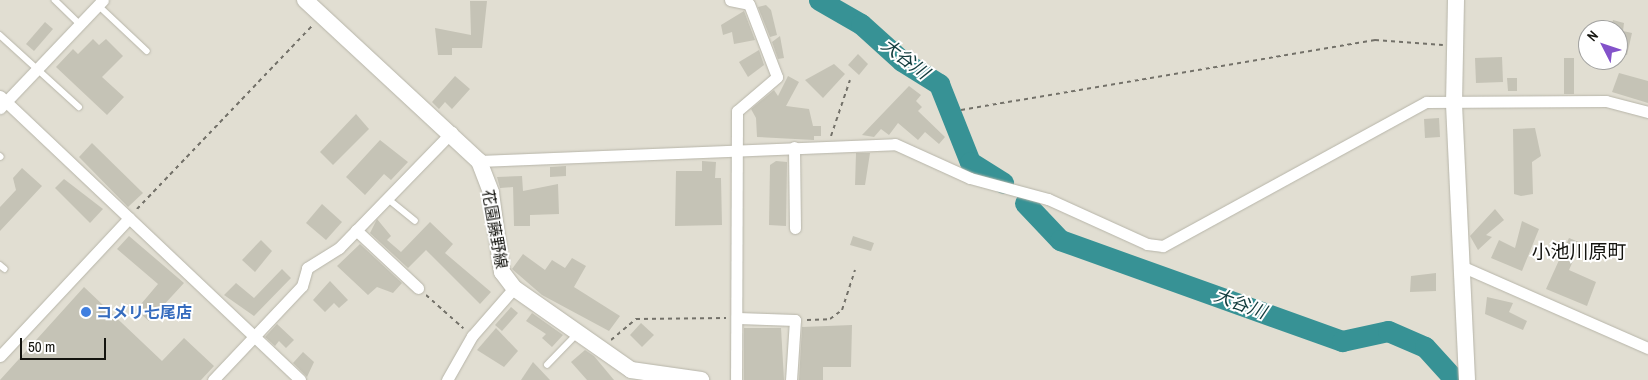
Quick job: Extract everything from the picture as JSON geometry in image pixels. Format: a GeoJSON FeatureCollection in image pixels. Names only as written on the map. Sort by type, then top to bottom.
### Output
{"type":"FeatureCollection","features":[{"type":"Feature","properties":{"kind":"main road","name":"花園藤野線"},"geometry":{"type":"LineString","coordinates":[[305,0],[320,17],[452,132],[479,161],[491,192],[502,272],[514,288],[643,377],[701,380]]}},
{"type":"Feature","properties":{"kind":"main road"},"geometry":{"type":"LineString","coordinates":[[1456,0],[1454,104],[1467,380]]}},
{"type":"Feature","properties":{"kind":"street"},"geometry":{"type":"LineString","coordinates":[[730,0],[749,4],[777,77],[737,111],[735,150],[738,318],[736,380]]}},
{"type":"Feature","properties":{"kind":"street"},"geometry":{"type":"LineString","coordinates":[[101,3],[2,102],[129,218],[300,380]]}},
{"type":"Feature","properties":{"kind":"street"},"geometry":{"type":"LineString","coordinates":[[479,161],[895,144],[970,178],[1048,200],[1147,244],[1163,246],[1426,102],[1454,104],[1606,100],[1648,112]]}},
{"type":"Feature","properties":{"kind":"street"},"geometry":{"type":"LineString","coordinates":[[213,380],[302,286],[306,268],[356,230],[452,132]]}},
{"type":"Feature","properties":{"kind":"street"},"geometry":{"type":"LineString","coordinates":[[794,147],[795,228]]}},
{"type":"Feature","properties":{"kind":"street"},"geometry":{"type":"LineString","coordinates":[[0,356],[129,218]]}},
{"type":"Feature","properties":{"kind":"street"},"geometry":{"type":"LineString","coordinates":[[356,230],[418,288]]}},
{"type":"Feature","properties":{"kind":"street"},"geometry":{"type":"LineString","coordinates":[[1461,266],[1648,348]]}},
{"type":"Feature","properties":{"kind":"street"},"geometry":{"type":"LineString","coordinates":[[447,380],[472,336],[514,288]]}},
{"type":"Feature","properties":{"kind":"street"},"geometry":{"type":"LineString","coordinates":[[738,318],[795,320],[791,380]]}},
{"type":"Feature","properties":{"kind":"lane"},"geometry":{"type":"LineString","coordinates":[[55,0],[80,24]]}},
{"type":"Feature","properties":{"kind":"lane"},"geometry":{"type":"LineString","coordinates":[[101,3],[147,51]]}},
{"type":"Feature","properties":{"kind":"lane"},"geometry":{"type":"LineString","coordinates":[[0,35],[79,107]]}},
{"type":"Feature","properties":{"kind":"lane"},"geometry":{"type":"LineString","coordinates":[[387,198],[415,221]]}},
{"type":"Feature","properties":{"kind":"lane"},"geometry":{"type":"LineString","coordinates":[[547,365],[579,332]]}},
{"type":"Feature","properties":{"kind":"path"},"geometry":{"type":"LineString","coordinates":[[129,218],[320,17]]}},
{"type":"Feature","properties":{"kind":"path"},"geometry":{"type":"LineString","coordinates":[[961,110],[1375,40],[1455,46]]}},
{"type":"Feature","properties":{"kind":"path"},"geometry":{"type":"LineString","coordinates":[[828,146],[850,80]]}},
{"type":"Feature","properties":{"kind":"path"},"geometry":{"type":"LineString","coordinates":[[795,320],[830,319],[842,310],[856,270]]}},
{"type":"Feature","properties":{"kind":"path"},"geometry":{"type":"LineString","coordinates":[[418,288],[472,336]]}},
{"type":"Feature","properties":{"kind":"path"},"geometry":{"type":"LineString","coordinates":[[602,349],[636,319],[738,318]]}},
{"type":"Feature","properties":{"kind":"building"},"geometry":{"type":"Polygon","coordinates":[[[470,1],[487,1],[482,48],[452,48],[452,55],[438,55],[435,28],[471,35],[470,1]]]}},
{"type":"Feature","properties":{"kind":"building"},"geometry":{"type":"Polygon","coordinates":[[[766,5],[771,10],[777,35],[770,37],[758,7],[766,5]]]}},
{"type":"Feature","properties":{"kind":"building"},"geometry":{"type":"Polygon","coordinates":[[[744,11],[755,40],[734,44],[732,32],[723,35],[721,25],[744,11]]]}},
{"type":"Feature","properties":{"kind":"building"},"geometry":{"type":"Polygon","coordinates":[[[45,22],[53,29],[34,51],[26,44],[45,22]]]}},
{"type":"Feature","properties":{"kind":"building"},"geometry":{"type":"Polygon","coordinates":[[[1628,32],[1632,33],[1628,51],[1628,32]]]}},
{"type":"Feature","properties":{"kind":"building"},"geometry":{"type":"Polygon","coordinates":[[[780,36],[784,58],[778,59],[772,42],[780,36]]]}},
{"type":"Feature","properties":{"kind":"building"},"geometry":{"type":"Polygon","coordinates":[[[93,39],[99,45],[106,39],[123,56],[102,77],[124,97],[107,115],[56,67],[73,49],[78,54],[93,39]]]}},
{"type":"Feature","properties":{"kind":"building"},"geometry":{"type":"Polygon","coordinates":[[[759,50],[764,65],[748,77],[739,62],[759,50]]]}},
{"type":"Feature","properties":{"kind":"building"},"geometry":{"type":"Polygon","coordinates":[[[858,54],[868,64],[859,75],[848,65],[858,54]]]}},
{"type":"Feature","properties":{"kind":"building"},"geometry":{"type":"Polygon","coordinates":[[[1502,57],[1503,82],[1476,83],[1475,58],[1502,57]]]}},
{"type":"Feature","properties":{"kind":"building"},"geometry":{"type":"Polygon","coordinates":[[[1564,58],[1574,58],[1574,94],[1564,94],[1564,58]]]}},
{"type":"Feature","properties":{"kind":"building"},"geometry":{"type":"Polygon","coordinates":[[[834,64],[845,74],[823,98],[805,80],[834,64]]]}},
{"type":"Feature","properties":{"kind":"building"},"geometry":{"type":"Polygon","coordinates":[[[1619,73],[1648,81],[1648,103],[1612,92],[1619,73]]]}},
{"type":"Feature","properties":{"kind":"building"},"geometry":{"type":"Polygon","coordinates":[[[455,76],[470,89],[452,109],[445,102],[439,109],[432,102],[455,76]]]}},
{"type":"Feature","properties":{"kind":"building"},"geometry":{"type":"Polygon","coordinates":[[[788,76],[799,82],[786,106],[809,109],[813,126],[821,126],[821,136],[814,136],[814,140],[757,137],[756,118],[751,109],[774,90],[778,96],[788,76]]]}},
{"type":"Feature","properties":{"kind":"building"},"geometry":{"type":"Polygon","coordinates":[[[1507,78],[1517,78],[1517,91],[1508,91],[1507,78]]]}},
{"type":"Feature","properties":{"kind":"building"},"geometry":{"type":"Polygon","coordinates":[[[909,86],[921,95],[916,101],[922,107],[918,111],[945,137],[939,144],[925,132],[918,140],[898,123],[889,135],[881,129],[874,137],[862,135],[909,86]]]}},
{"type":"Feature","properties":{"kind":"building"},"geometry":{"type":"Polygon","coordinates":[[[356,114],[369,129],[333,165],[320,152],[356,114]]]}},
{"type":"Feature","properties":{"kind":"building"},"geometry":{"type":"Polygon","coordinates":[[[1439,118],[1440,137],[1425,138],[1424,119],[1439,118]]]}},
{"type":"Feature","properties":{"kind":"building"},"geometry":{"type":"Polygon","coordinates":[[[1535,128],[1541,156],[1532,162],[1533,194],[1521,196],[1514,194],[1513,129],[1535,128]]]}},
{"type":"Feature","properties":{"kind":"building"},"geometry":{"type":"Polygon","coordinates":[[[380,140],[408,162],[391,180],[384,174],[365,195],[346,177],[380,140]]]}},
{"type":"Feature","properties":{"kind":"building"},"geometry":{"type":"Polygon","coordinates":[[[92,143],[143,193],[128,207],[79,157],[92,143]]]}},
{"type":"Feature","properties":{"kind":"building"},"geometry":{"type":"Polygon","coordinates":[[[856,153],[870,153],[865,185],[855,185],[856,153]]]}},
{"type":"Feature","properties":{"kind":"building"},"geometry":{"type":"Polygon","coordinates":[[[702,161],[716,162],[715,178],[721,178],[722,225],[675,226],[676,171],[702,171],[702,161]]]}},
{"type":"Feature","properties":{"kind":"building"},"geometry":{"type":"Polygon","coordinates":[[[776,161],[787,162],[786,226],[769,225],[770,165],[776,161]]]}},
{"type":"Feature","properties":{"kind":"building"},"geometry":{"type":"Polygon","coordinates":[[[566,166],[566,176],[550,177],[550,167],[566,166]]]}},
{"type":"Feature","properties":{"kind":"building"},"geometry":{"type":"Polygon","coordinates":[[[22,168],[42,186],[0,231],[0,207],[16,190],[13,178],[22,168]]]}},
{"type":"Feature","properties":{"kind":"building"},"geometry":{"type":"Polygon","coordinates":[[[522,176],[523,191],[558,184],[559,214],[530,215],[530,226],[514,226],[513,187],[500,188],[497,177],[522,176]]]}},
{"type":"Feature","properties":{"kind":"building"},"geometry":{"type":"Polygon","coordinates":[[[64,179],[103,209],[90,223],[55,188],[64,179]]]}},
{"type":"Feature","properties":{"kind":"building"},"geometry":{"type":"Polygon","coordinates":[[[322,204],[342,222],[326,240],[306,223],[322,204]]]}},
{"type":"Feature","properties":{"kind":"building"},"geometry":{"type":"Polygon","coordinates":[[[1495,209],[1504,220],[1486,235],[1492,237],[1478,250],[1470,236],[1495,209]]]}},
{"type":"Feature","properties":{"kind":"building"},"geometry":{"type":"Polygon","coordinates":[[[377,219],[391,236],[387,240],[401,252],[430,222],[453,244],[445,253],[491,292],[480,304],[426,250],[408,268],[370,233],[377,219]]]}},
{"type":"Feature","properties":{"kind":"building"},"geometry":{"type":"Polygon","coordinates":[[[1522,221],[1539,229],[1522,271],[1491,258],[1499,240],[1515,248],[1522,221]]]}},
{"type":"Feature","properties":{"kind":"building"},"geometry":{"type":"Polygon","coordinates":[[[129,236],[184,283],[149,321],[136,310],[158,284],[117,249],[129,236]]]}},
{"type":"Feature","properties":{"kind":"building"},"geometry":{"type":"Polygon","coordinates":[[[853,236],[874,243],[871,251],[850,245],[853,236]]]}},
{"type":"Feature","properties":{"kind":"building"},"geometry":{"type":"Polygon","coordinates":[[[1569,238],[1581,243],[1569,270],[1596,282],[1587,306],[1546,289],[1569,238]]]}},
{"type":"Feature","properties":{"kind":"building"},"geometry":{"type":"Polygon","coordinates":[[[261,240],[272,251],[255,272],[242,260],[261,240]]]}},
{"type":"Feature","properties":{"kind":"building"},"geometry":{"type":"Polygon","coordinates":[[[360,244],[402,283],[393,293],[377,287],[368,295],[337,266],[360,244]]]}},
{"type":"Feature","properties":{"kind":"building"},"geometry":{"type":"Polygon","coordinates":[[[523,254],[545,270],[552,260],[565,268],[572,258],[586,266],[574,287],[620,316],[609,331],[542,295],[512,269],[523,254]]]}},
{"type":"Feature","properties":{"kind":"building"},"geometry":{"type":"Polygon","coordinates":[[[282,269],[291,278],[254,316],[224,295],[236,283],[254,298],[282,269]]]}},
{"type":"Feature","properties":{"kind":"building"},"geometry":{"type":"Polygon","coordinates":[[[1436,273],[1436,291],[1410,292],[1411,276],[1436,273]]]}},
{"type":"Feature","properties":{"kind":"building"},"geometry":{"type":"Polygon","coordinates":[[[330,281],[348,300],[339,308],[334,303],[325,312],[313,300],[330,281]]]}},
{"type":"Feature","properties":{"kind":"building","name":"コメリ七尾店"},"geometry":{"type":"Polygon","coordinates":[[[84,287],[162,361],[184,338],[214,366],[201,380],[0,380],[84,287]]]}},
{"type":"Feature","properties":{"kind":"building"},"geometry":{"type":"Polygon","coordinates":[[[1487,297],[1513,303],[1509,312],[1527,321],[1523,330],[1485,314],[1487,297]]]}},
{"type":"Feature","properties":{"kind":"building"},"geometry":{"type":"Polygon","coordinates":[[[511,307],[518,313],[502,331],[495,325],[511,307]]]}},
{"type":"Feature","properties":{"kind":"building"},"geometry":{"type":"Polygon","coordinates":[[[532,313],[563,335],[552,347],[542,338],[546,334],[526,321],[532,313]]]}},
{"type":"Feature","properties":{"kind":"building"},"geometry":{"type":"Polygon","coordinates":[[[641,323],[654,335],[642,347],[630,335],[641,323]]]}},
{"type":"Feature","properties":{"kind":"building"},"geometry":{"type":"Polygon","coordinates":[[[277,324],[294,340],[286,348],[279,341],[275,346],[265,337],[277,324]]]}},
{"type":"Feature","properties":{"kind":"building"},"geometry":{"type":"Polygon","coordinates":[[[852,325],[851,367],[823,367],[823,380],[799,380],[802,327],[852,325]]]}},
{"type":"Feature","properties":{"kind":"building"},"geometry":{"type":"Polygon","coordinates":[[[496,328],[518,351],[504,367],[477,350],[496,328]]]}},
{"type":"Feature","properties":{"kind":"building"},"geometry":{"type":"Polygon","coordinates":[[[744,328],[781,328],[784,380],[744,380],[744,328]]]}},
{"type":"Feature","properties":{"kind":"building"},"geometry":{"type":"Polygon","coordinates":[[[585,350],[594,356],[614,380],[587,380],[571,362],[585,350]]]}},
{"type":"Feature","properties":{"kind":"building"},"geometry":{"type":"Polygon","coordinates":[[[303,352],[314,362],[307,377],[293,363],[303,352]]]}},
{"type":"Feature","properties":{"kind":"building"},"geometry":{"type":"Polygon","coordinates":[[[533,362],[550,380],[521,380],[533,362]]]}},
{"type":"Feature","properties":{"kind":"waterway","name":"大谷川"},"geometry":{"type":"LineString","coordinates":[[819,0],[861,24],[902,61],[939,84],[970,162],[1003,183]]}},
{"type":"Feature","properties":{"kind":"waterway","name":"大谷川"},"geometry":{"type":"LineString","coordinates":[[1025,203],[1060,240],[1342,341],[1388,331],[1425,347],[1455,380]]}},
{"type":"Feature","properties":{"kind":"place","name":"コメリ七尾店"},"geometry":{"type":"Point","coordinates":[86,312]}},
{"type":"Feature","properties":{"kind":"district","name":"小池川原町"},"geometry":{"type":"Point","coordinates":[1579,252]}}]}
